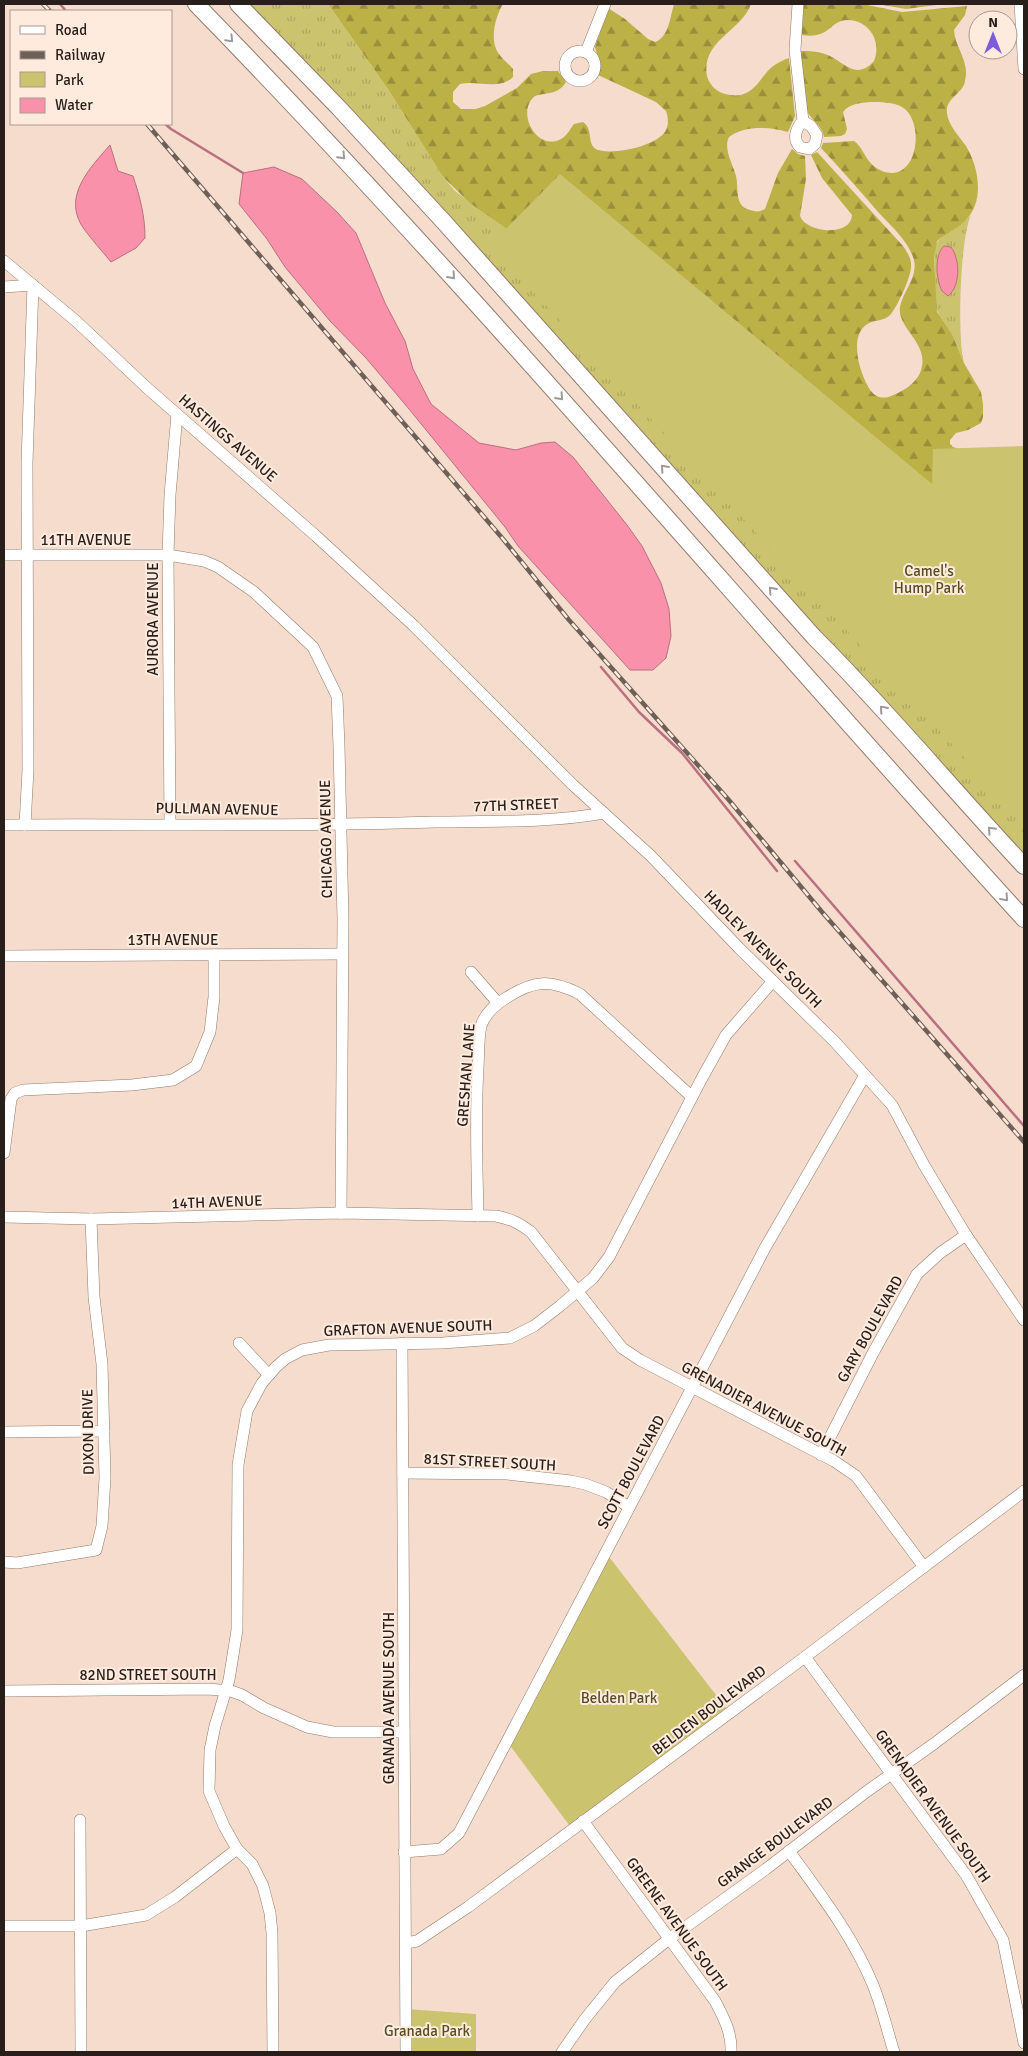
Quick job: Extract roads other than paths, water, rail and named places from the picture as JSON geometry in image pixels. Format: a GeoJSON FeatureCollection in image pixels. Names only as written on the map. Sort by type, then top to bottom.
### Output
{"type":"FeatureCollection","features":[{"type":"Feature","properties":{"kind":"highway"},"geometry":{"type":"LineString","coordinates":[[196,4],[294,105],[416,236],[1024,919]]}},
{"type":"Feature","properties":{"kind":"highway"},"geometry":{"type":"LineString","coordinates":[[238,4],[411,186],[814,637],[854,677],[968,806],[1024,866]]}},
{"type":"Feature","properties":{"kind":"street"},"geometry":{"type":"LineString","coordinates":[[586,52],[605,4]]}},
{"type":"Feature","properties":{"kind":"street"},"geometry":{"type":"LineString","coordinates":[[798,4],[796,57],[802,121]]}},
{"type":"Feature","properties":{"kind":"street"},"geometry":{"type":"LineString","coordinates":[[1020,4],[1024,69]]}},
{"type":"Feature","properties":{"kind":"street","name":"HASTINGS AVENUE"},"geometry":{"type":"LineString","coordinates":[[4,261],[311,531],[429,641]]}},
{"type":"Feature","properties":{"kind":"street"},"geometry":{"type":"LineString","coordinates":[[4,287],[33,285],[27,463],[28,770],[25,825]]}},
{"type":"Feature","properties":{"kind":"street","name":"AURORA AVENUE"},"geometry":{"type":"LineString","coordinates":[[170,824],[168,555],[170,495],[177,414]]}},
{"type":"Feature","properties":{"kind":"street","name":"11TH AVENUE"},"geometry":{"type":"LineString","coordinates":[[4,555],[168,555]]}},
{"type":"Feature","properties":{"kind":"street","name":"CHICAGO AVENUE"},"geometry":{"type":"LineString","coordinates":[[168,555],[204,561],[218,567],[254,592],[313,647],[337,696],[342,954],[341,1213]]}},
{"type":"Feature","properties":{"kind":"street","name":"HADLEY AVENUE SOUTH"},"geometry":{"type":"LineString","coordinates":[[429,641],[573,784],[651,856],[866,1075],[892,1105],[924,1165],[966,1235],[1024,1320]]}},
{"type":"Feature","properties":{"kind":"street","name":"77TH STREET"},"geometry":{"type":"LineString","coordinates":[[429,823],[551,821],[604,813]]}},
{"type":"Feature","properties":{"kind":"street","name":"PULLMAN AVENUE"},"geometry":{"type":"LineString","coordinates":[[4,825],[341,826],[429,823]]}},
{"type":"Feature","properties":{"kind":"street","name":"13TH AVENUE"},"geometry":{"type":"LineString","coordinates":[[4,956],[342,954]]}},
{"type":"Feature","properties":{"kind":"street"},"geometry":{"type":"LineString","coordinates":[[4,1153],[11,1099],[15,1093],[23,1090],[132,1085],[173,1080],[196,1066],[210,1032],[214,997],[214,955]]}},
{"type":"Feature","properties":{"kind":"street"},"geometry":{"type":"LineString","coordinates":[[471,972],[498,1003]]}},
{"type":"Feature","properties":{"kind":"street","name":"GRAFTON AVENUE SOUTH"},"geometry":{"type":"LineString","coordinates":[[273,2052],[272,1933],[270,1913],[263,1886],[252,1864],[237,1849],[224,1826],[212,1802],[210,1791],[210,1750],[229,1680],[237,1630],[238,1483],[244,1420],[247,1411],[269,1376],[285,1359],[302,1350],[329,1344],[505,1339],[534,1326],[577,1292],[593,1278],[609,1257],[726,1035],[773,981]]}},
{"type":"Feature","properties":{"kind":"street","name":"GRESHAN LANE"},"geometry":{"type":"LineString","coordinates":[[478,1216],[476,1101],[481,1026],[486,1014],[520,988],[532,984],[562,985],[580,994],[692,1098]]}},
{"type":"Feature","properties":{"kind":"street","name":"SCOTT BOULEVARD"},"geometry":{"type":"LineString","coordinates":[[404,1852],[441,1849],[459,1833],[765,1248],[866,1075]]}},
{"type":"Feature","properties":{"kind":"street","name":"14TH AVENUE"},"geometry":{"type":"LineString","coordinates":[[4,1217],[91,1219],[341,1213],[478,1216]]}},
{"type":"Feature","properties":{"kind":"street","name":"GRENADIER AVENUE SOUTH"},"geometry":{"type":"LineString","coordinates":[[478,1216],[496,1216],[519,1222],[531,1232],[622,1348],[640,1360],[821,1455],[856,1476],[924,1567]]}},
{"type":"Feature","properties":{"kind":"street","name":"DIXON DRIVE"},"geometry":{"type":"LineString","coordinates":[[4,1562],[17,1563],[96,1550],[103,1516],[105,1478],[102,1364],[94,1297],[91,1219]]}},
{"type":"Feature","properties":{"kind":"street","name":"GARY BOULEVARD"},"geometry":{"type":"LineString","coordinates":[[821,1455],[917,1274],[940,1253],[966,1235]]}},
{"type":"Feature","properties":{"kind":"street"},"geometry":{"type":"LineString","coordinates":[[239,1343],[269,1376]]}},
{"type":"Feature","properties":{"kind":"street","name":"GRANADA AVENUE SOUTH"},"geometry":{"type":"LineString","coordinates":[[402,1343],[406,2052]]}},
{"type":"Feature","properties":{"kind":"street"},"geometry":{"type":"LineString","coordinates":[[4,1432],[104,1431]]}},
{"type":"Feature","properties":{"kind":"street","name":"81ST STREET SOUTH"},"geometry":{"type":"LineString","coordinates":[[403,1473],[507,1474],[571,1481],[606,1492],[629,1507]]}},
{"type":"Feature","properties":{"kind":"street","name":"BELDEN BOULEVARD"},"geometry":{"type":"LineString","coordinates":[[406,1943],[417,1941],[468,1907],[1024,1492]]}},
{"type":"Feature","properties":{"kind":"street","name":"GRENADIER AVENUE SOUTH"},"geometry":{"type":"LineString","coordinates":[[805,1657],[966,1874],[1003,1940],[1024,2043]]}},
{"type":"Feature","properties":{"kind":"street","name":"GRANGE BOULEVARD"},"geometry":{"type":"LineString","coordinates":[[562,2052],[615,1982],[669,1939],[1024,1675]]}},
{"type":"Feature","properties":{"kind":"street","name":"82ND STREET SOUTH"},"geometry":{"type":"LineString","coordinates":[[4,1690],[226,1690],[242,1695],[264,1708],[307,1727],[333,1732],[404,1732]]}},
{"type":"Feature","properties":{"kind":"street"},"geometry":{"type":"LineString","coordinates":[[80,1820],[81,2052]]}},
{"type":"Feature","properties":{"kind":"street","name":"GREENE AVENUE SOUTH"},"geometry":{"type":"LineString","coordinates":[[583,1821],[715,2001],[730,2035],[731,2052]]}},
{"type":"Feature","properties":{"kind":"street"},"geometry":{"type":"LineString","coordinates":[[4,1926],[81,1926],[146,1916],[176,1897],[237,1849]]}},
{"type":"Feature","properties":{"kind":"street"},"geometry":{"type":"LineString","coordinates":[[789,1851],[828,1904],[856,1950],[873,1985],[894,2052]]}},
{"type":"Feature","properties":{"kind":"water"},"geometry":{"type":"Polygon","coordinates":[[[110,145],[118,171],[133,176],[142,207],[145,238],[136,248],[111,262],[84,229],[78,217],[76,206],[77,194],[87,173],[110,145]]]}},
{"type":"Feature","properties":{"kind":"water"},"geometry":{"type":"Polygon","coordinates":[[[274,167],[302,179],[356,233],[385,303],[405,341],[413,369],[431,404],[479,443],[516,450],[541,443],[555,442],[573,457],[627,525],[642,546],[661,583],[669,609],[671,636],[666,658],[653,670],[630,670],[518,546],[505,527],[409,409],[366,358],[330,321],[285,267],[267,239],[239,204],[243,173],[274,167]]]}},
{"type":"Feature","properties":{"kind":"water"},"geometry":{"type":"Polygon","coordinates":[[[944,246],[951,247],[954,252],[958,272],[955,286],[948,296],[942,291],[937,274],[937,261],[944,246]]]}},
{"type":"Feature","properties":{"kind":"waterway"},"geometry":{"type":"LineString","coordinates":[[60,4],[65,10]]}},
{"type":"Feature","properties":{"kind":"waterway"},"geometry":{"type":"LineString","coordinates":[[166,125],[243,173]]}},
{"type":"Feature","properties":{"kind":"waterway"},"geometry":{"type":"LineString","coordinates":[[601,667],[639,712],[682,753],[777,871]]}},
{"type":"Feature","properties":{"kind":"waterway"},"geometry":{"type":"LineString","coordinates":[[795,861],[1024,1126]]}},
{"type":"Feature","properties":{"kind":"railway"},"geometry":{"type":"LineString","coordinates":[[43,4],[49,10]]}},
{"type":"Feature","properties":{"kind":"railway"},"geometry":{"type":"LineString","coordinates":[[148,125],[503,539],[569,620],[728,799],[822,912],[1024,1142]]}},
{"type":"Feature","properties":{"kind":"park label","name":"Camel's Hump Park"},"geometry":{"type":"Point","coordinates":[929,580]}},
{"type":"Feature","properties":{"kind":"park label","name":"Belden Park"},"geometry":{"type":"Point","coordinates":[619,1698]}},
{"type":"Feature","properties":{"kind":"park label","name":"Granada Park"},"geometry":{"type":"Point","coordinates":[427,2031]}}]}
